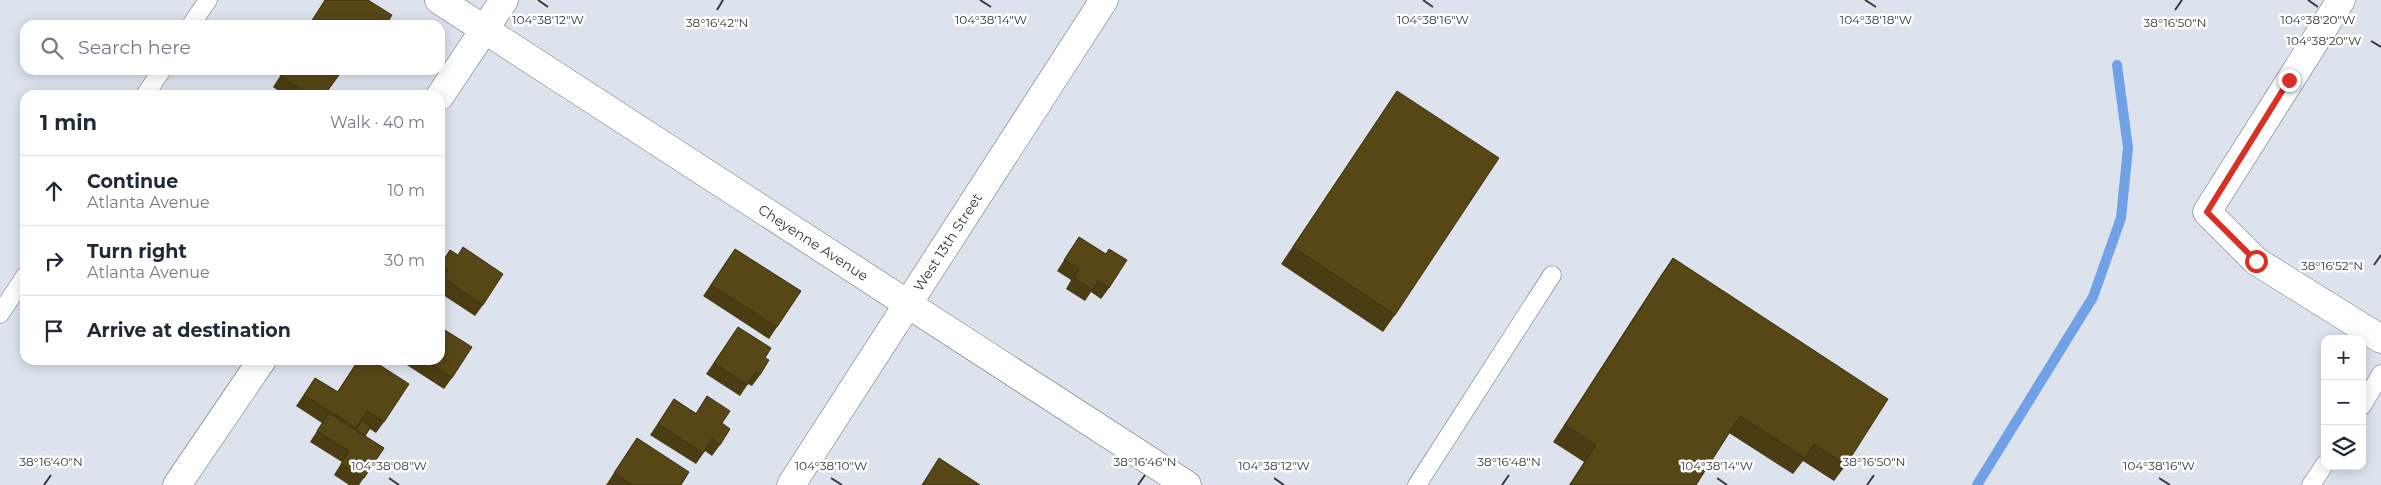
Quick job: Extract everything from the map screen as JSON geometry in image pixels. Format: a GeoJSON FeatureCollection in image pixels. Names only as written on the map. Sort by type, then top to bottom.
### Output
{"type":"FeatureCollection","features":[{"type":"Feature","properties":{"kind":"street","name":"Cheyenne Avenue"},"geometry":{"type":"LineString","coordinates":[[439,0],[908,306],[1187,485]]}},
{"type":"Feature","properties":{"kind":"street"},"geometry":{"type":"LineString","coordinates":[[444,90],[504,0]]}},
{"type":"Feature","properties":{"kind":"street","name":"West 13th Street"},"geometry":{"type":"LineString","coordinates":[[791,485],[1104,0]]}},
{"type":"Feature","properties":{"kind":"street"},"geometry":{"type":"LineString","coordinates":[[2341,0],[2207,212],[2256,261],[2381,339]]}},
{"type":"Feature","properties":{"kind":"street"},"geometry":{"type":"LineString","coordinates":[[177,485],[259,365]]}},
{"type":"Feature","properties":{"kind":"lane"},"geometry":{"type":"LineString","coordinates":[[194,20],[208,0]]}},
{"type":"Feature","properties":{"kind":"lane"},"geometry":{"type":"LineString","coordinates":[[148,90],[159,75]]}},
{"type":"Feature","properties":{"kind":"lane"},"geometry":{"type":"LineString","coordinates":[[1417,485],[1552,275]]}},
{"type":"Feature","properties":{"kind":"lane"},"geometry":{"type":"LineString","coordinates":[[0,314],[20,284]]}},
{"type":"Feature","properties":{"kind":"lane"},"geometry":{"type":"LineString","coordinates":[[2366,399],[2381,374]]}},
{"type":"Feature","properties":{"kind":"lane"},"geometry":{"type":"LineString","coordinates":[[2311,485],[2321,470]]}},
{"type":"Feature","properties":{"kind":"building"},"geometry":{"type":"Polygon","coordinates":[[[325,0],[368,0],[392,15],[389,20],[312,20],[325,0]]]}},
{"type":"Feature","properties":{"kind":"building"},"geometry":{"type":"Polygon","coordinates":[[[339,75],[328,90],[301,90],[280,76],[339,75]]]}},
{"type":"Feature","properties":{"kind":"building"},"geometry":{"type":"Polygon","coordinates":[[[1397,91],[1499,158],[1395,315],[1293,247],[1397,91]]]}},
{"type":"Feature","properties":{"kind":"building"},"geometry":{"type":"Polygon","coordinates":[[[1079,237],[1106,254],[1109,249],[1127,260],[1109,288],[1098,281],[1093,290],[1074,278],[1079,269],[1064,260],[1079,237]]]}},
{"type":"Feature","properties":{"kind":"building"},"geometry":{"type":"Polygon","coordinates":[[[463,247],[503,274],[483,305],[445,279],[448,270],[445,268],[445,258],[450,250],[458,255],[463,247]]]}},
{"type":"Feature","properties":{"kind":"building"},"geometry":{"type":"Polygon","coordinates":[[[735,249],[801,291],[777,327],[711,285],[735,249]]]}},
{"type":"Feature","properties":{"kind":"building"},"geometry":{"type":"Polygon","coordinates":[[[1673,258],[1888,399],[1846,465],[1814,444],[1805,458],[1740,416],[1696,485],[1570,485],[1596,445],[1565,425],[1673,258]]]}},
{"type":"Feature","properties":{"kind":"building"},"geometry":{"type":"Polygon","coordinates":[[[738,327],[771,348],[765,358],[769,360],[760,375],[756,372],[747,385],[714,363],[738,327]]]}},
{"type":"Feature","properties":{"kind":"building"},"geometry":{"type":"Polygon","coordinates":[[[445,330],[472,347],[452,378],[432,365],[445,365],[445,330]]]}},
{"type":"Feature","properties":{"kind":"building"},"geometry":{"type":"Polygon","coordinates":[[[356,365],[380,365],[409,384],[384,422],[367,411],[356,428],[304,395],[315,378],[338,392],[356,365]]]}},
{"type":"Feature","properties":{"kind":"building"},"geometry":{"type":"Polygon","coordinates":[[[707,396],[730,411],[722,423],[730,429],[720,445],[712,439],[703,453],[658,424],[674,399],[696,414],[707,396]]]}},
{"type":"Feature","properties":{"kind":"building"},"geometry":{"type":"Polygon","coordinates":[[[329,413],[384,448],[364,478],[341,464],[349,451],[317,431],[329,413]]]}},
{"type":"Feature","properties":{"kind":"building"},"geometry":{"type":"Polygon","coordinates":[[[362,420],[371,426],[365,436],[356,430],[362,420]]]}},
{"type":"Feature","properties":{"kind":"building"},"geometry":{"type":"Polygon","coordinates":[[[637,438],[689,472],[681,485],[632,485],[614,473],[637,438]]]}},
{"type":"Feature","properties":{"kind":"building"},"geometry":{"type":"Polygon","coordinates":[[[939,458],[980,485],[922,485],[939,458]]]}},
{"type":"Feature","properties":{"kind":"waterway"},"geometry":{"type":"LineString","coordinates":[[1977,485],[2093,297],[2121,218],[2128,148],[2117,65]]}},
{"type":"Feature","properties":{"kind":"route"},"geometry":{"type":"LineString","coordinates":[[2256,261],[2207,212],[2289,80]]}}]}
